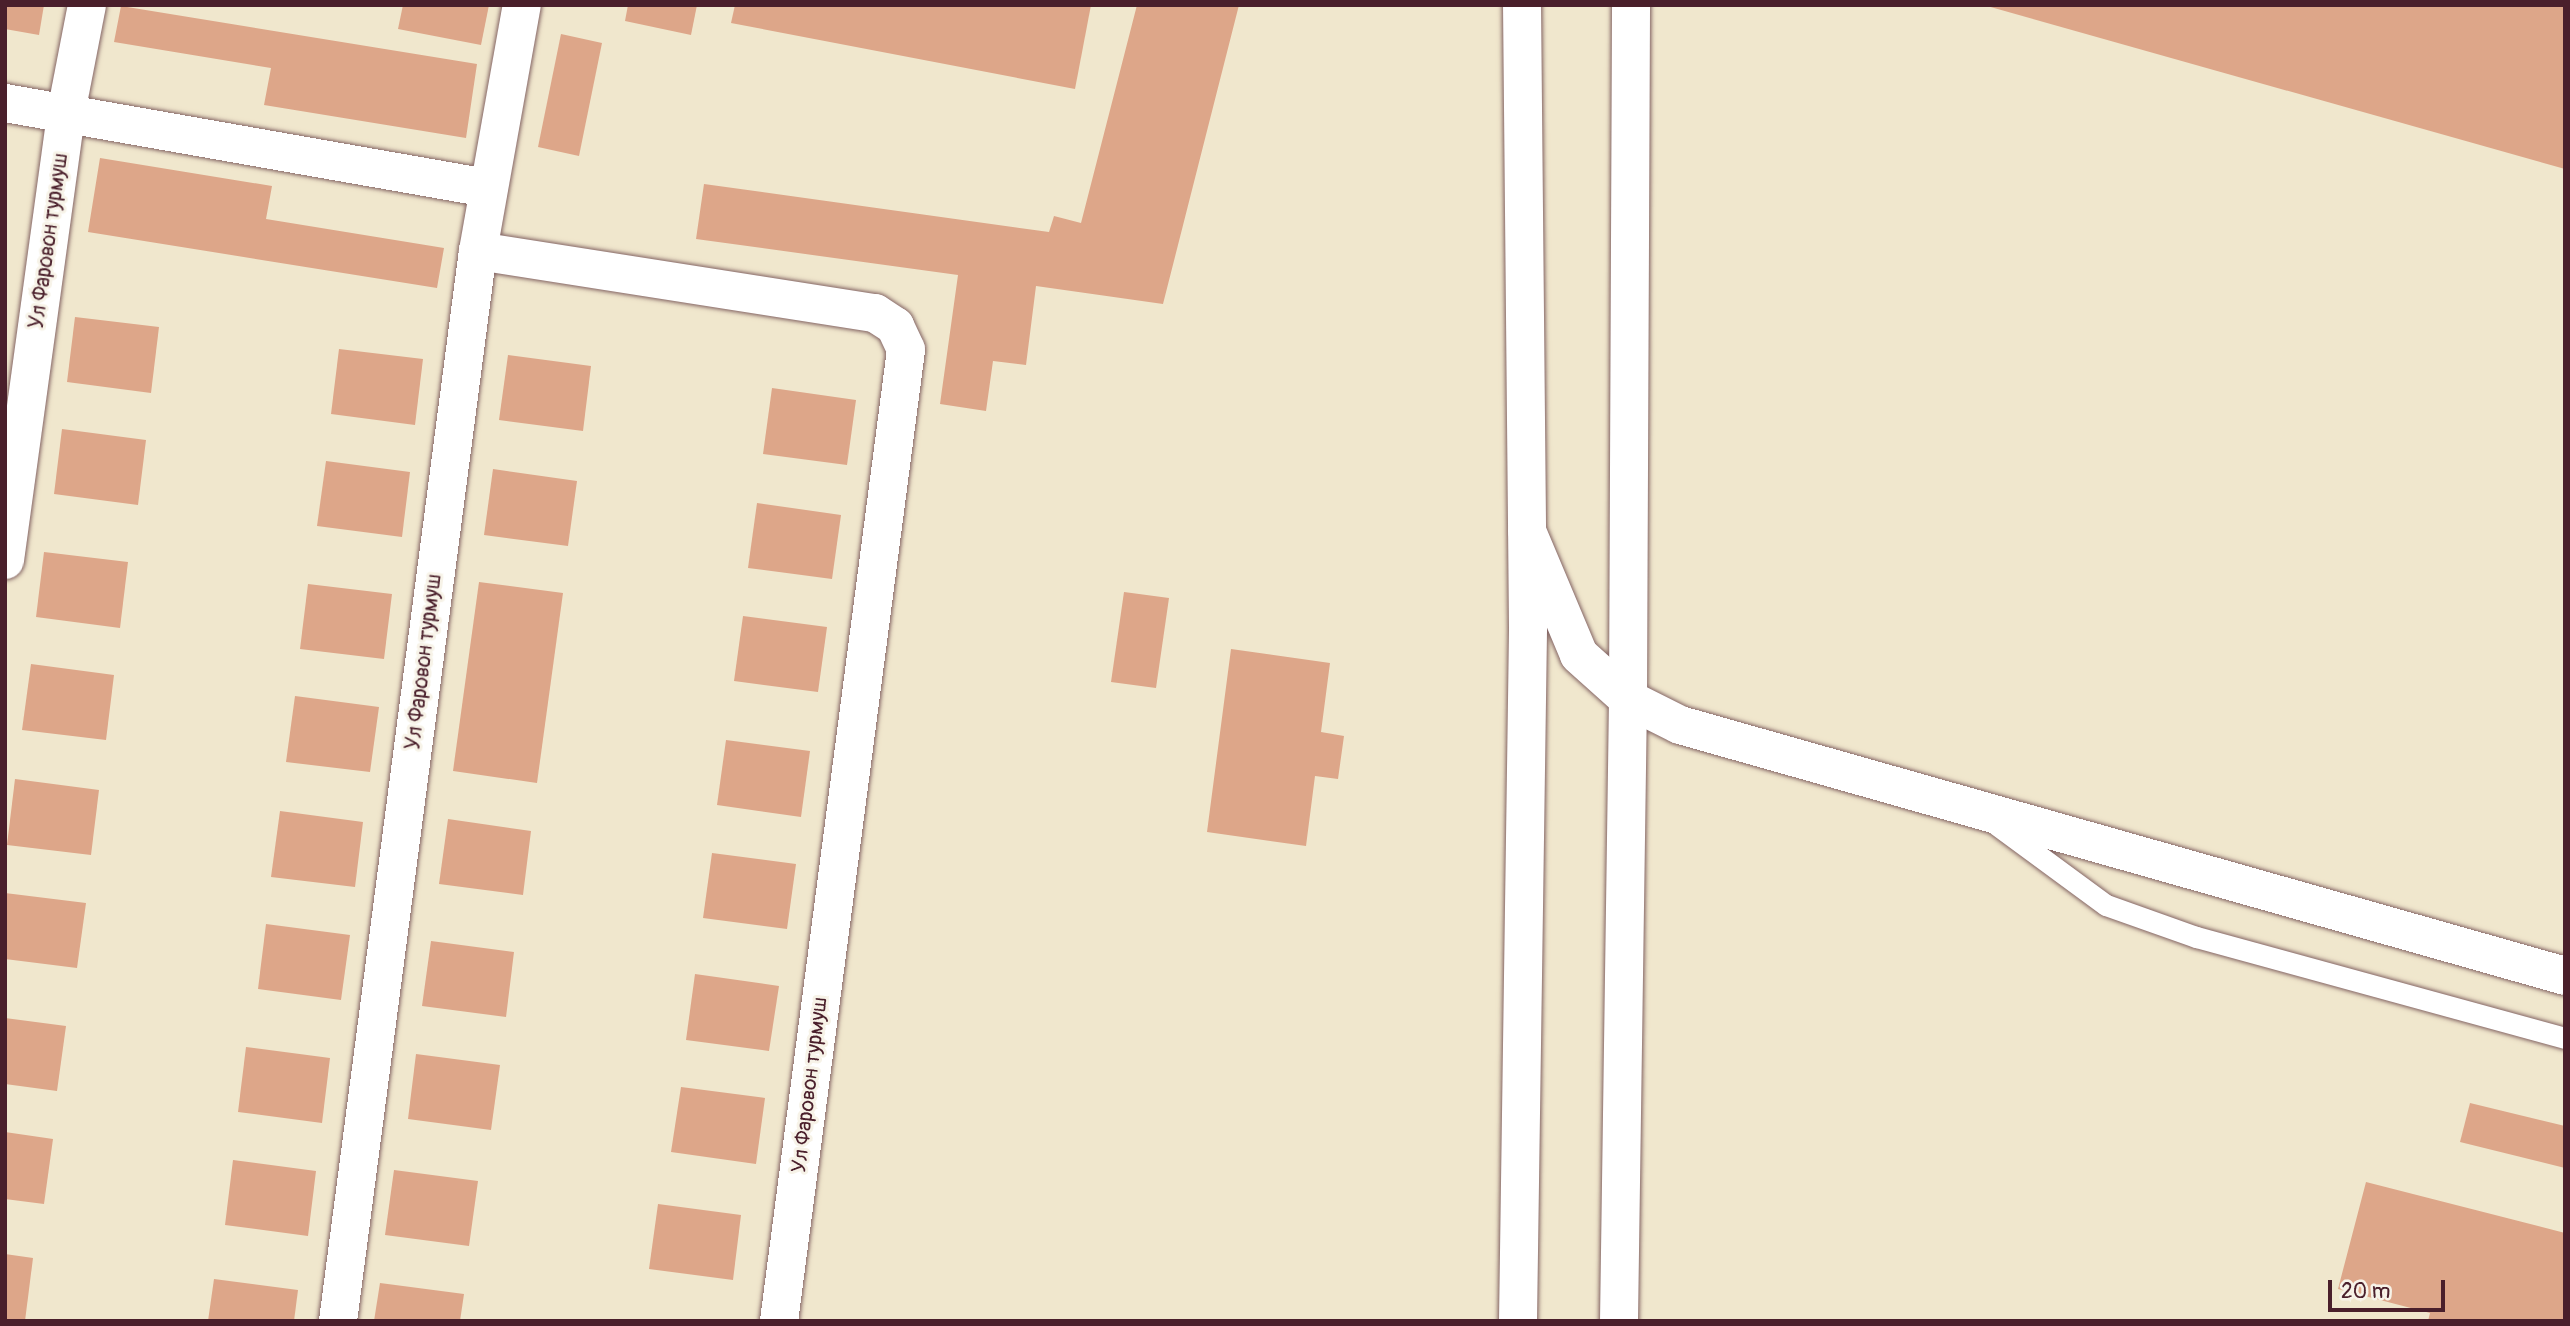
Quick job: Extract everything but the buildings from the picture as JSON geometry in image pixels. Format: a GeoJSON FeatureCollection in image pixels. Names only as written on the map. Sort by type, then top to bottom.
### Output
{"type":"FeatureCollection","features":[{"type":"Feature","properties":{"kind":"street","name":"Ул Фаровон турмуш"},"geometry":{"type":"LineString","coordinates":[[5,560],[66,113],[87,5]]}},
{"type":"Feature","properties":{"kind":"street","name":"Ул Фаровон турмуш"},"geometry":{"type":"LineString","coordinates":[[338,1321],[478,251],[487,188],[522,5]]}},
{"type":"Feature","properties":{"kind":"street"},"geometry":{"type":"LineString","coordinates":[[1518,1321],[1527,531],[1522,5]]}},
{"type":"Feature","properties":{"kind":"street"},"geometry":{"type":"LineString","coordinates":[[1619,1321],[1628,699],[1631,5]]}},
{"type":"Feature","properties":{"kind":"street"},"geometry":{"type":"LineString","coordinates":[[5,103],[487,188]]}},
{"type":"Feature","properties":{"kind":"street","name":"Ул Фаровон турмуш"},"geometry":{"type":"LineString","coordinates":[[478,251],[875,313],[895,326],[906,350],[779,1321]]}},
{"type":"Feature","properties":{"kind":"street"},"geometry":{"type":"LineString","coordinates":[[1527,531],[1579,654],[1628,699],[1679,725],[2565,976]]}},
{"type":"Feature","properties":{"kind":"lane"},"geometry":{"type":"LineString","coordinates":[[1972,807],[2106,905],[2196,937],[2565,1038]]}}]}
